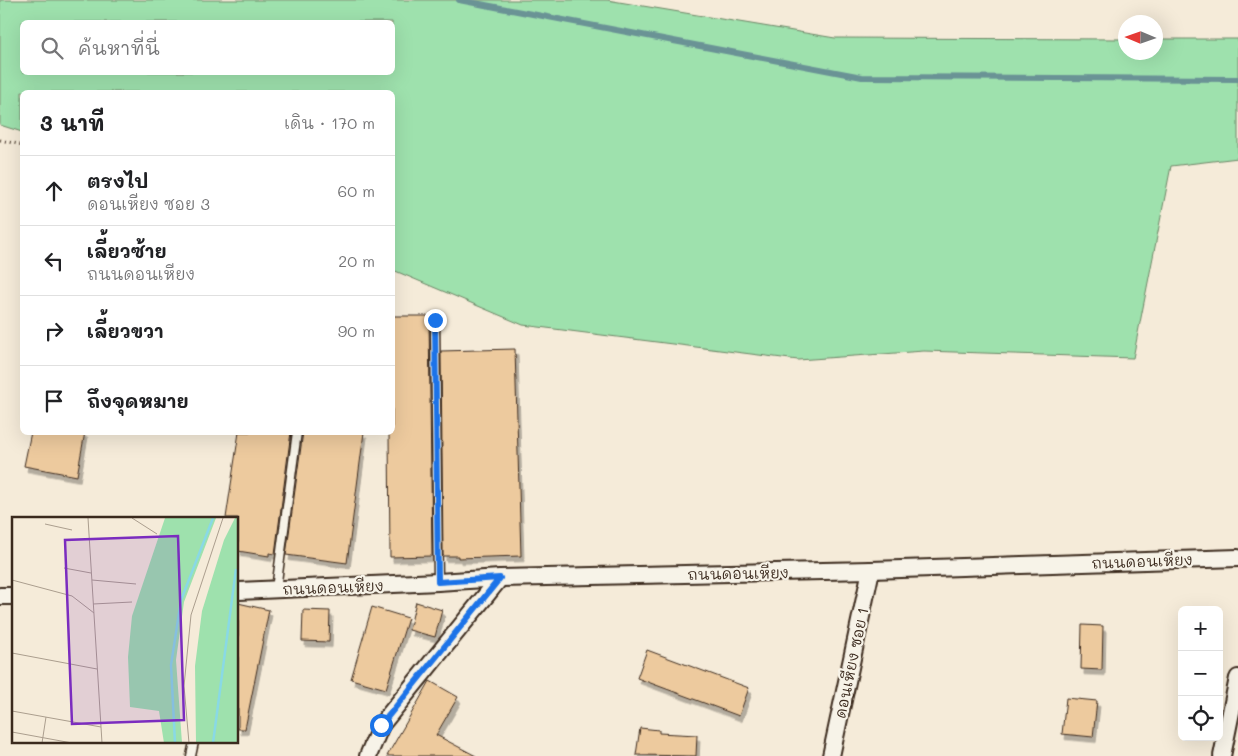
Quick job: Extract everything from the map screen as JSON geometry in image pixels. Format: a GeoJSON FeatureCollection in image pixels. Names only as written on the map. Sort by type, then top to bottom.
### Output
{"type":"FeatureCollection","features":[{"type":"Feature","properties":{"kind":"street","name":"ถนนดอนเหียง"},"geometry":{"type":"LineString","coordinates":[[239,591],[500,578],[871,570],[1238,558]]}},
{"type":"Feature","properties":{"kind":"street","name":"ดอนเหียง ซอย 1"},"geometry":{"type":"LineString","coordinates":[[831,756],[871,570]]}},
{"type":"Feature","properties":{"kind":"street"},"geometry":{"type":"LineString","coordinates":[[368,756],[381,725],[500,578]]}},
{"type":"Feature","properties":{"kind":"street"},"geometry":{"type":"LineString","coordinates":[[1222,756],[1238,678]]}},
{"type":"Feature","properties":{"kind":"lane"},"geometry":{"type":"LineString","coordinates":[[435,320],[438,582]]}},
{"type":"Feature","properties":{"kind":"lane"},"geometry":{"type":"LineString","coordinates":[[276,589],[297,435]]}},
{"type":"Feature","properties":{"kind":"path"},"geometry":{"type":"LineString","coordinates":[[0,140],[20,145]]}},
{"type":"Feature","properties":{"kind":"green space"},"geometry":{"type":"Polygon","coordinates":[[[0,0],[607,0],[835,38],[1118,39],[1118,60],[1163,60],[1163,39],[1238,39],[1238,158],[1171,166],[1133,358],[924,351],[798,360],[523,325],[395,271],[395,90],[20,90],[20,131],[0,125],[0,0]]]}},
{"type":"Feature","properties":{"kind":"building"},"geometry":{"type":"Polygon","coordinates":[[[395,316],[431,316],[429,320],[432,556],[390,557],[389,435],[395,435],[395,316]]]}},
{"type":"Feature","properties":{"kind":"building"},"geometry":{"type":"Polygon","coordinates":[[[515,349],[521,556],[458,558],[458,556],[443,556],[441,351],[515,349]]]}},
{"type":"Feature","properties":{"kind":"building"},"geometry":{"type":"Polygon","coordinates":[[[30,435],[84,435],[77,476],[24,466],[30,435]]]}},
{"type":"Feature","properties":{"kind":"building"},"geometry":{"type":"Polygon","coordinates":[[[239,435],[291,435],[275,554],[269,553],[269,556],[239,551],[239,517],[226,517],[239,435]]]}},
{"type":"Feature","properties":{"kind":"building"},"geometry":{"type":"Polygon","coordinates":[[[303,435],[364,435],[347,563],[286,555],[303,435]]]}},
{"type":"Feature","properties":{"kind":"building"},"geometry":{"type":"Polygon","coordinates":[[[416,602],[442,610],[435,637],[409,630],[416,602]]]}},
{"type":"Feature","properties":{"kind":"building"},"geometry":{"type":"Polygon","coordinates":[[[239,603],[269,610],[245,729],[239,729],[239,603]]]}},
{"type":"Feature","properties":{"kind":"building"},"geometry":{"type":"Polygon","coordinates":[[[372,607],[408,618],[386,689],[351,679],[372,607]]]}},
{"type":"Feature","properties":{"kind":"building"},"geometry":{"type":"Polygon","coordinates":[[[303,610],[330,611],[329,642],[302,641],[303,610]]]}},
{"type":"Feature","properties":{"kind":"building"},"geometry":{"type":"Polygon","coordinates":[[[1082,625],[1103,626],[1102,670],[1081,669],[1082,625]]]}},
{"type":"Feature","properties":{"kind":"building"},"geometry":{"type":"Polygon","coordinates":[[[647,650],[749,688],[739,716],[637,678],[647,650]]]}},
{"type":"Feature","properties":{"kind":"building"},"geometry":{"type":"Polygon","coordinates":[[[430,681],[458,697],[436,735],[476,756],[387,756],[430,681]]]}},
{"type":"Feature","properties":{"kind":"building"},"geometry":{"type":"Polygon","coordinates":[[[1066,698],[1097,701],[1093,737],[1062,734],[1066,698]]]}},
{"type":"Feature","properties":{"kind":"building"},"geometry":{"type":"Polygon","coordinates":[[[640,728],[659,730],[659,733],[697,735],[696,756],[636,755],[640,728]]]}},
{"type":"Feature","properties":{"kind":"waterway"},"geometry":{"type":"LineString","coordinates":[[459,0],[862,77],[1238,79]]}},
{"type":"Feature","properties":{"kind":"route"},"geometry":{"type":"LineString","coordinates":[[381,725],[500,578],[438,582],[435,320]]}}]}
